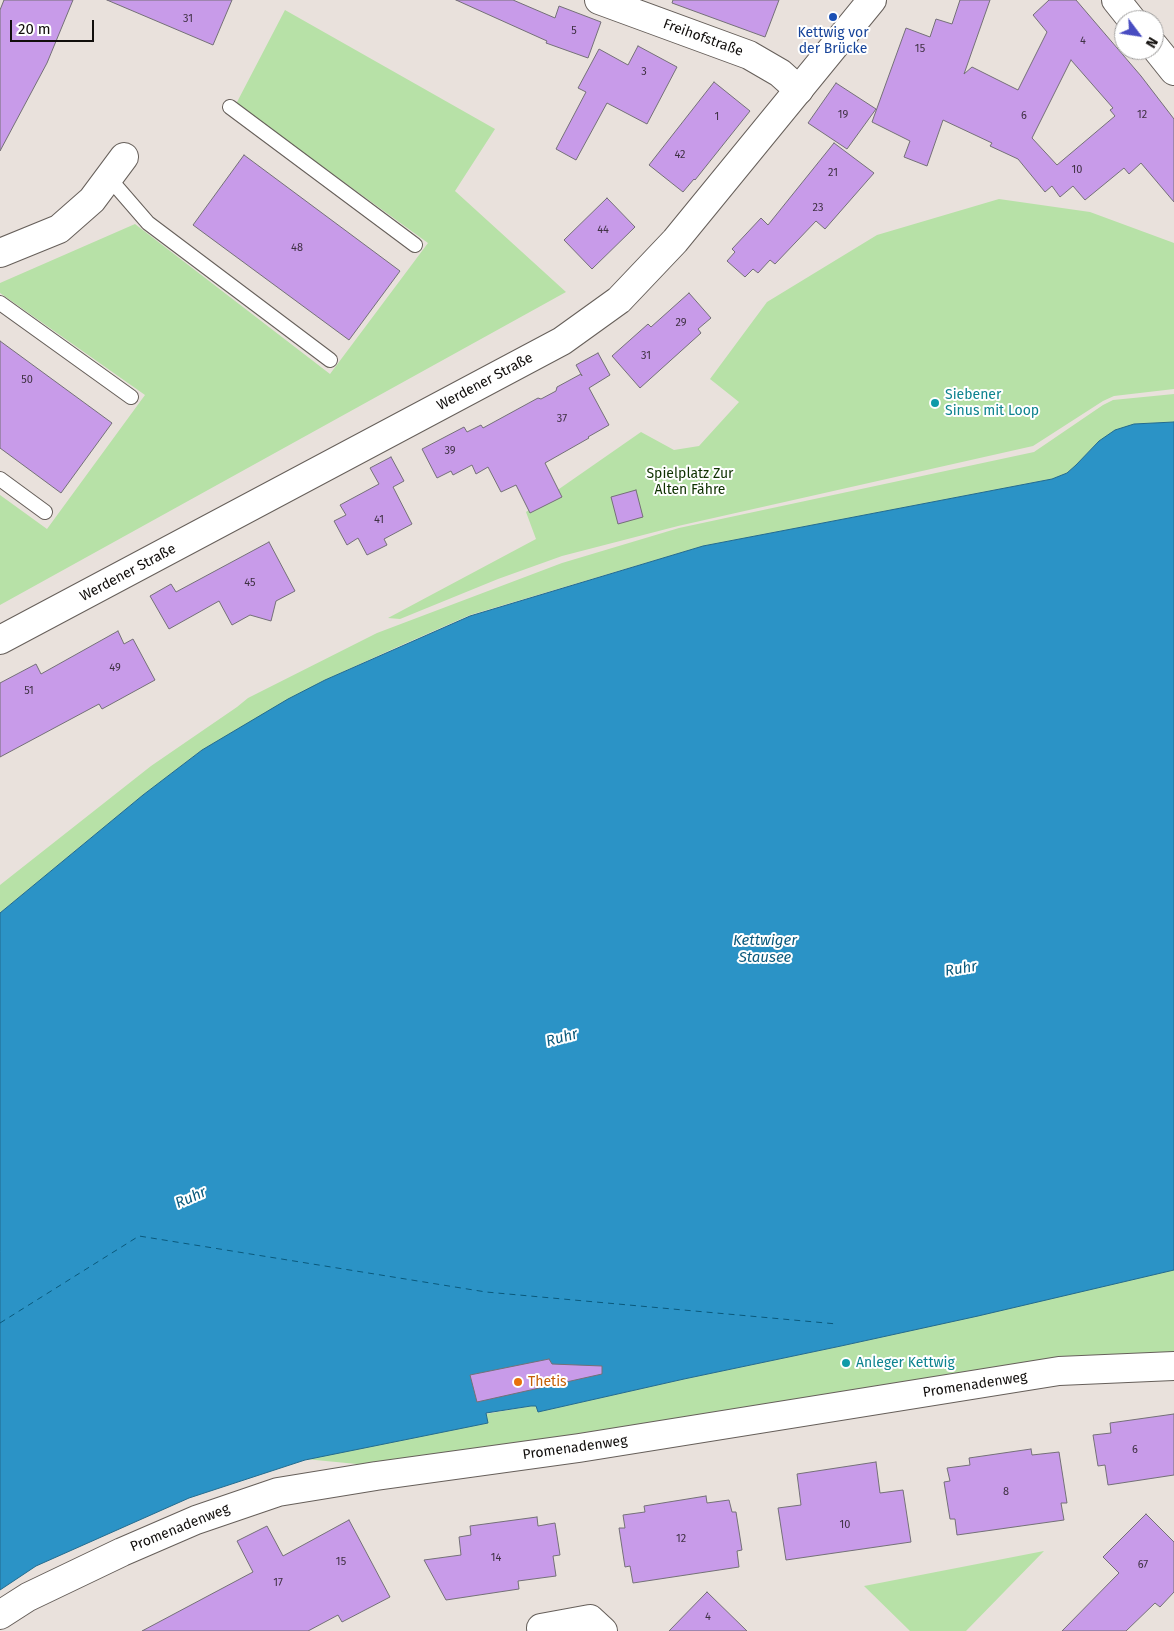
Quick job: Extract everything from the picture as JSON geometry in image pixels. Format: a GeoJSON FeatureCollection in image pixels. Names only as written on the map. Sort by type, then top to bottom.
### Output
{"type":"FeatureCollection","features":[{"type":"Feature","properties":{"kind":"street","name":"Freihofstraße"},"geometry":{"type":"LineString","coordinates":[[600,0],[749,55],[780,73],[799,90]]}},
{"type":"Feature","properties":{"kind":"street","name":"Werdener Straße"},"geometry":{"type":"LineString","coordinates":[[0,640],[562,341],[619,300],[669,247],[872,0]]}},
{"type":"Feature","properties":{"kind":"street"},"geometry":{"type":"LineString","coordinates":[[1116,0],[1124,10]]}},
{"type":"Feature","properties":{"kind":"street"},"geometry":{"type":"LineString","coordinates":[[1164,58],[1174,71]]}},
{"type":"Feature","properties":{"kind":"street"},"geometry":{"type":"LineString","coordinates":[[0,253],[59,230],[92,200],[116,168]]}},
{"type":"Feature","properties":{"kind":"street","name":"Promenadenweg"},"geometry":{"type":"LineString","coordinates":[[0,1615],[28,1597],[73,1574],[137,1545],[196,1520],[278,1492],[628,1440],[1059,1371],[1174,1366]]}},
{"type":"Feature","properties":{"kind":"street"},"geometry":{"type":"LineString","coordinates":[[541,1628],[590,1619],[603,1631]]}},
{"type":"Feature","properties":{"kind":"lane"},"geometry":{"type":"LineString","coordinates":[[230,107],[415,244]]}},
{"type":"Feature","properties":{"kind":"lane"},"geometry":{"type":"LineString","coordinates":[[116,168],[148,223],[330,360]]}},
{"type":"Feature","properties":{"kind":"lane"},"geometry":{"type":"LineString","coordinates":[[0,303],[131,397]]}},
{"type":"Feature","properties":{"kind":"lane"},"geometry":{"type":"LineString","coordinates":[[0,480],[45,512]]}},
{"type":"Feature","properties":{"kind":"green space"},"geometry":{"type":"Polygon","coordinates":[[[285,10],[495,129],[455,191],[566,292],[0,605],[0,495],[47,529],[145,395],[0,293],[0,283],[135,224],[330,374],[428,243],[236,104],[285,10]]]}},
{"type":"Feature","properties":{"kind":"green space","name":"Spielplatz Zur Alten Fähre"},"geometry":{"type":"Polygon","coordinates":[[[999,199],[1090,212],[1174,243],[1174,389],[1114,396],[1103,401],[1033,446],[678,526],[562,556],[498,579],[400,619],[388,618],[536,539],[526,512],[641,432],[674,450],[699,446],[739,402],[710,379],[767,302],[877,235],[999,199]]]}},
{"type":"Feature","properties":{"kind":"green space"},"geometry":{"type":"Polygon","coordinates":[[[1174,394],[1174,422],[1134,424],[1099,441],[1067,473],[1052,479],[703,546],[470,615],[395,648],[325,680],[202,750],[143,795],[0,913],[0,885],[151,766],[248,698],[377,633],[562,563],[679,528],[1034,452],[1113,400],[1174,394]]]}},
{"type":"Feature","properties":{"kind":"green space"},"geometry":{"type":"Polygon","coordinates":[[[1174,1270],[1174,1357],[388,1467],[305,1459],[488,1423],[486,1414],[531,1406],[536,1406],[538,1412],[841,1346],[1174,1270]]]}},
{"type":"Feature","properties":{"kind":"green space"},"geometry":{"type":"Polygon","coordinates":[[[1044,1551],[966,1631],[910,1631],[864,1586],[1044,1551]]]}},
{"type":"Feature","properties":{"kind":"water","name":"Kettwiger Stausee"},"geometry":{"type":"Polygon","coordinates":[[[1174,422],[1174,1270],[978,1316],[538,1412],[536,1406],[531,1406],[486,1413],[488,1423],[305,1460],[189,1498],[36,1566],[0,1590],[0,913],[143,795],[202,750],[288,699],[325,680],[470,616],[703,546],[1052,479],[1067,473],[1099,441],[1115,430],[1134,424],[1174,422]]]}},
{"type":"Feature","properties":{"kind":"building"},"geometry":{"type":"Polygon","coordinates":[[[4,0],[73,0],[47,63],[0,151],[0,10],[4,0]]]}},
{"type":"Feature","properties":{"kind":"building"},"geometry":{"type":"Polygon","coordinates":[[[107,0],[232,0],[213,45],[107,0]]]}},
{"type":"Feature","properties":{"kind":"building"},"geometry":{"type":"Polygon","coordinates":[[[456,0],[513,0],[555,18],[559,6],[601,22],[588,58],[546,43],[547,41],[456,0]]]}},
{"type":"Feature","properties":{"kind":"building"},"geometry":{"type":"Polygon","coordinates":[[[673,0],[779,0],[765,37],[672,3],[673,0]]]}},
{"type":"Feature","properties":{"kind":"building"},"geometry":{"type":"Polygon","coordinates":[[[960,0],[990,0],[964,74],[972,67],[1018,90],[1047,32],[1033,15],[1049,0],[1076,0],[1114,44],[1114,60],[1127,60],[1174,119],[1174,202],[1141,163],[1129,174],[1124,168],[1085,200],[1073,186],[1060,197],[1052,186],[1045,192],[1018,159],[990,146],[992,143],[943,120],[927,166],[904,157],[910,141],[872,122],[906,28],[930,37],[936,19],[952,24],[960,0]],[[1071,60],[1032,138],[1057,165],[1115,116],[1110,110],[1113,108],[1071,60]]]}},
{"type":"Feature","properties":{"kind":"building"},"geometry":{"type":"Polygon","coordinates":[[[638,46],[677,67],[647,124],[607,103],[576,160],[556,149],[586,92],[578,88],[599,49],[628,65],[638,46]]]}},
{"type":"Feature","properties":{"kind":"building"},"geometry":{"type":"Polygon","coordinates":[[[714,82],[750,111],[695,180],[683,192],[649,165],[714,82]]]}},
{"type":"Feature","properties":{"kind":"building"},"geometry":{"type":"Polygon","coordinates":[[[836,83],[876,109],[847,149],[808,123],[836,83]]]}},
{"type":"Feature","properties":{"kind":"building"},"geometry":{"type":"Polygon","coordinates":[[[834,143],[874,173],[825,229],[816,221],[775,264],[770,260],[758,273],[753,269],[745,277],[727,261],[735,252],[732,249],[761,218],[768,225],[834,143]]]}},
{"type":"Feature","properties":{"kind":"building"},"geometry":{"type":"Polygon","coordinates":[[[244,155],[400,271],[349,340],[193,225],[244,155]]]}},
{"type":"Feature","properties":{"kind":"building"},"geometry":{"type":"Polygon","coordinates":[[[607,198],[635,227],[592,269],[564,240],[607,198]]]}},
{"type":"Feature","properties":{"kind":"building"},"geometry":{"type":"Polygon","coordinates":[[[689,293],[711,318],[698,329],[701,333],[640,388],[612,356],[648,324],[651,327],[689,293]]]}},
{"type":"Feature","properties":{"kind":"building"},"geometry":{"type":"Polygon","coordinates":[[[0,341],[112,423],[61,493],[0,448],[0,341]]]}},
{"type":"Feature","properties":{"kind":"building"},"geometry":{"type":"Polygon","coordinates":[[[598,353],[610,375],[589,388],[609,425],[545,463],[562,497],[530,513],[516,485],[501,492],[488,467],[476,474],[472,465],[453,475],[451,471],[437,478],[422,449],[464,427],[467,432],[481,425],[483,428],[538,398],[541,399],[556,391],[557,387],[581,374],[576,365],[598,353]]]}},
{"type":"Feature","properties":{"kind":"building"},"geometry":{"type":"Polygon","coordinates":[[[391,457],[404,481],[393,487],[412,524],[384,539],[387,545],[367,555],[358,538],[347,545],[334,521],[346,515],[340,505],[379,484],[370,468],[391,457]]]}},
{"type":"Feature","properties":{"kind":"building"},"geometry":{"type":"Polygon","coordinates":[[[636,490],[643,517],[618,524],[611,497],[636,490]]]}},
{"type":"Feature","properties":{"kind":"building"},"geometry":{"type":"Polygon","coordinates":[[[269,542],[295,591],[276,601],[271,621],[250,615],[232,625],[219,601],[169,629],[150,596],[171,584],[176,592],[269,542]]]}},
{"type":"Feature","properties":{"kind":"building"},"geometry":{"type":"Polygon","coordinates":[[[118,631],[124,644],[133,639],[155,680],[102,709],[99,704],[0,757],[0,683],[36,664],[41,674],[118,631]]]}},
{"type":"Feature","properties":{"kind":"building","name":"Thetis"},"geometry":{"type":"Polygon","coordinates":[[[549,1359],[552,1364],[602,1366],[602,1374],[477,1402],[470,1375],[549,1359]]]}},
{"type":"Feature","properties":{"kind":"building"},"geometry":{"type":"Polygon","coordinates":[[[1174,1414],[1174,1475],[1108,1485],[1105,1465],[1098,1466],[1093,1435],[1111,1433],[1110,1423],[1174,1414]]]}},
{"type":"Feature","properties":{"kind":"building"},"geometry":{"type":"Polygon","coordinates":[[[1031,1449],[1032,1455],[1059,1452],[1067,1503],[1061,1503],[1064,1520],[957,1535],[955,1519],[950,1519],[944,1482],[950,1481],[947,1468],[970,1465],[969,1458],[1031,1449]]]}},
{"type":"Feature","properties":{"kind":"building"},"geometry":{"type":"Polygon","coordinates":[[[876,1462],[880,1493],[903,1490],[911,1542],[786,1560],[778,1508],[801,1505],[797,1474],[876,1462]]]}},
{"type":"Feature","properties":{"kind":"building"},"geometry":{"type":"Polygon","coordinates":[[[706,1496],[707,1503],[729,1500],[732,1512],[736,1512],[742,1550],[737,1551],[739,1567],[633,1583],[630,1566],[625,1567],[619,1528],[625,1528],[623,1515],[645,1512],[644,1506],[706,1496]]]}},
{"type":"Feature","properties":{"kind":"building"},"geometry":{"type":"Polygon","coordinates":[[[1146,1514],[1174,1542],[1174,1592],[1160,1607],[1155,1603],[1126,1631],[1062,1631],[1119,1573],[1103,1557],[1146,1514]]]}},
{"type":"Feature","properties":{"kind":"building"},"geometry":{"type":"Polygon","coordinates":[[[537,1517],[538,1526],[555,1523],[560,1555],[553,1556],[556,1576],[518,1581],[519,1589],[446,1600],[424,1560],[461,1555],[459,1537],[471,1535],[470,1526],[537,1517]]]}},
{"type":"Feature","properties":{"kind":"building"},"geometry":{"type":"Polygon","coordinates":[[[349,1520],[390,1597],[342,1622],[338,1615],[308,1631],[142,1631],[253,1572],[237,1541],[267,1526],[283,1556],[349,1520]]]}},
{"type":"Feature","properties":{"kind":"building"},"geometry":{"type":"Polygon","coordinates":[[[707,1592],[747,1631],[669,1631],[707,1592]]]}},
{"type":"Feature","properties":{"kind":"ferry route"},"geometry":{"type":"LineString","coordinates":[[0,1323],[139,1236],[486,1292],[837,1324]]}},
{"type":"Feature","properties":{"kind":"place","name":"Kettwig vor der Brücke"},"geometry":{"type":"Point","coordinates":[833,17]}},
{"type":"Feature","properties":{"kind":"place","name":"Siebener Sinus mit Loop"},"geometry":{"type":"Point","coordinates":[935,403]}},
{"type":"Feature","properties":{"kind":"place","name":"Anleger Kettwig"},"geometry":{"type":"Point","coordinates":[846,1363]}},
{"type":"Feature","properties":{"kind":"place","name":"Thetis"},"geometry":{"type":"Point","coordinates":[518,1382]}},
{"type":"Feature","properties":{"kind":"water label","name":"Ruhr"},"geometry":{"type":"Point","coordinates":[961,969]}},
{"type":"Feature","properties":{"kind":"water label","name":"Ruhr"},"geometry":{"type":"Point","coordinates":[562,1038]}},
{"type":"Feature","properties":{"kind":"water label","name":"Ruhr"},"geometry":{"type":"Point","coordinates":[191,1198]}}]}
